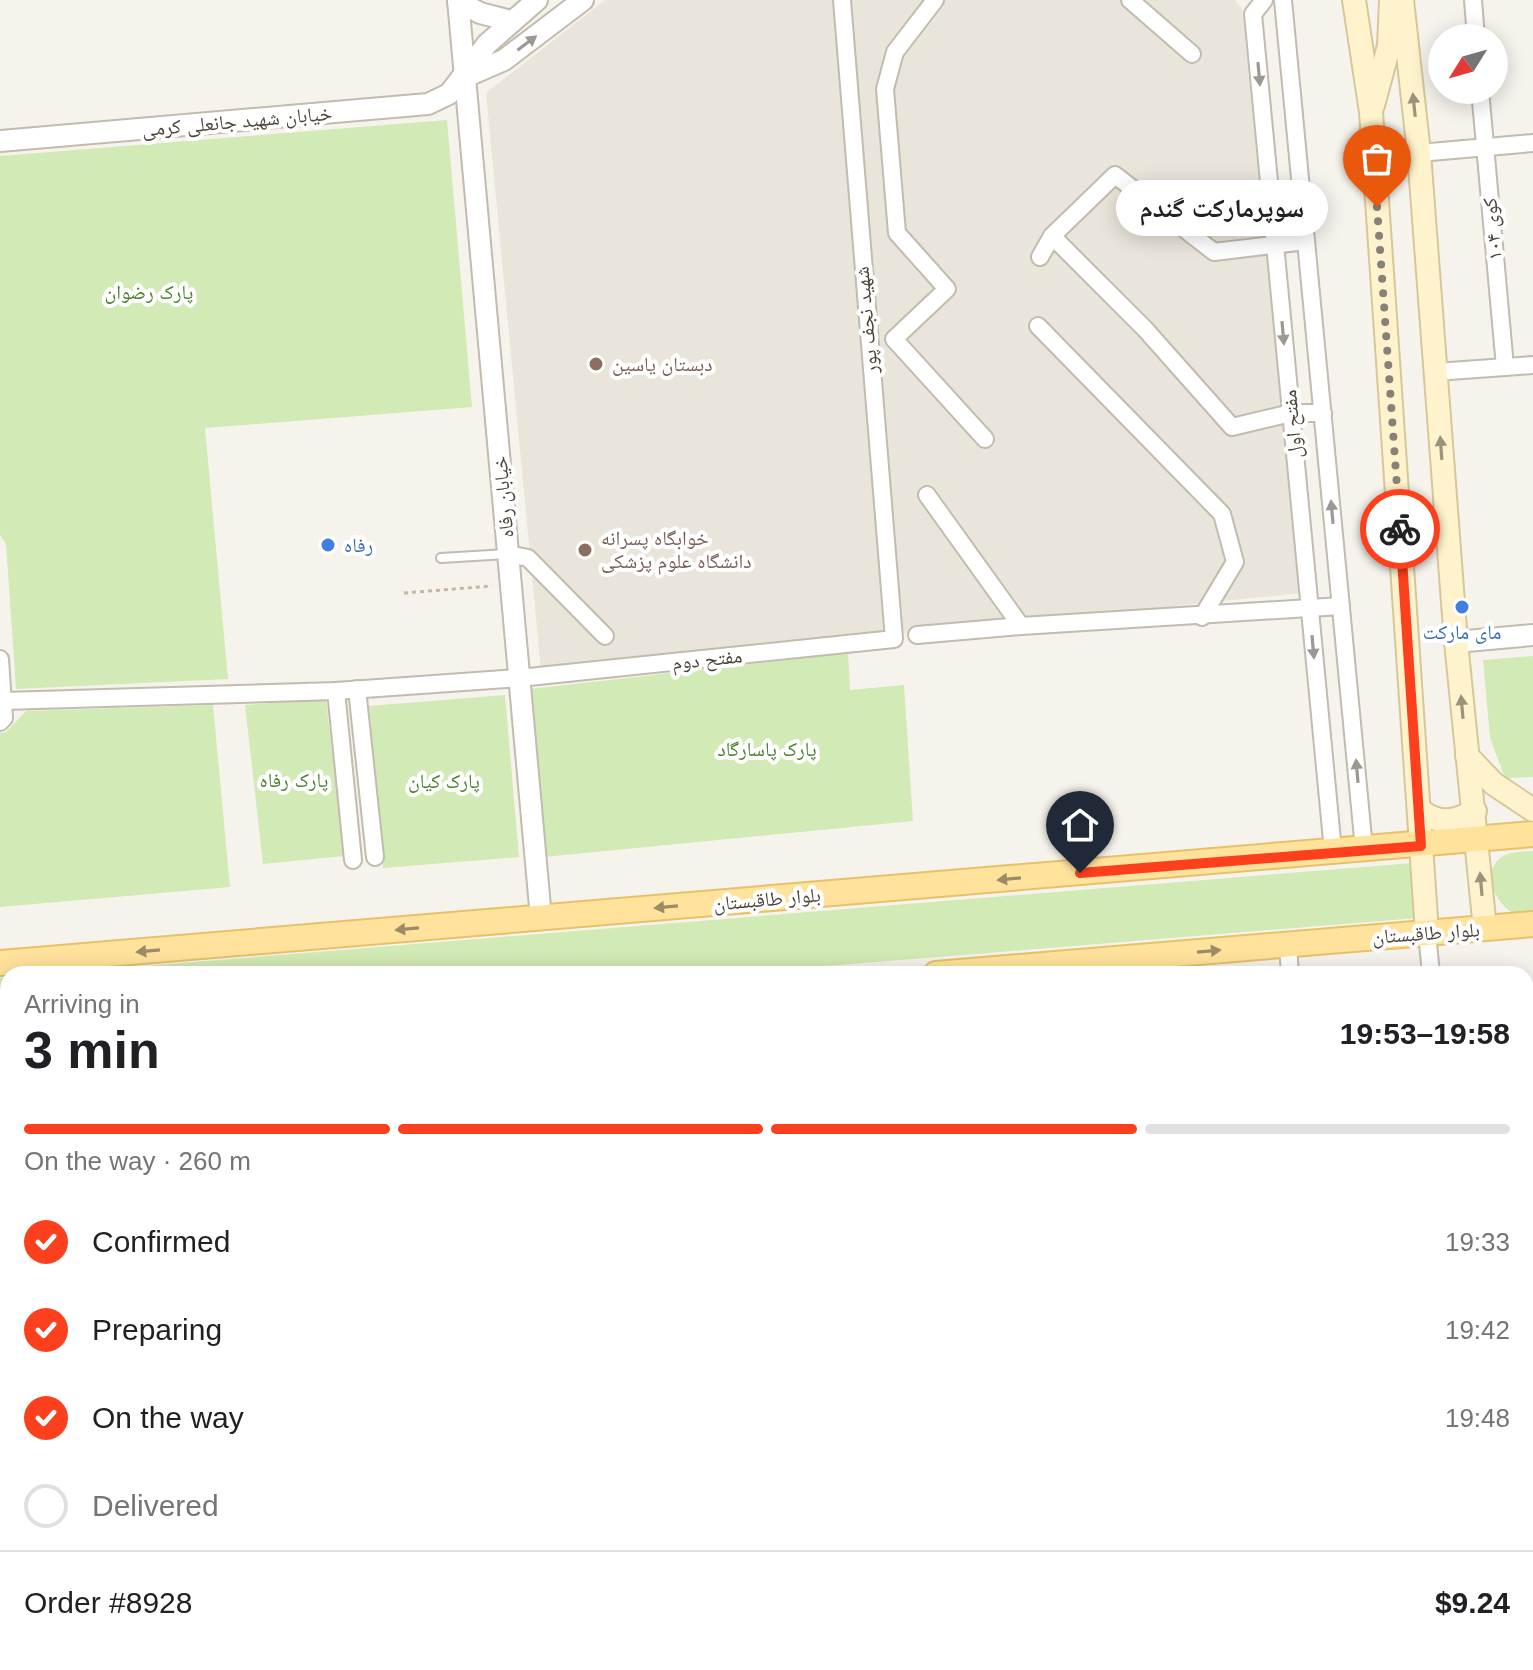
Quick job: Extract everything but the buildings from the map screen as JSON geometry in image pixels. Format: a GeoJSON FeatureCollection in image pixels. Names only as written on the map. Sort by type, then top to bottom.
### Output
{"type":"FeatureCollection","features":[{"type":"Feature","properties":{"kind":"main road"},"geometry":{"type":"LineString","coordinates":[[1354,0],[1371,112],[1427,933]]}},
{"type":"Feature","properties":{"kind":"main road"},"geometry":{"type":"LineString","coordinates":[[1371,112],[1389,46],[1391,0]]}},
{"type":"Feature","properties":{"kind":"main road"},"geometry":{"type":"LineString","coordinates":[[1402,0],[1419,153],[1456,642],[1485,929]]}},
{"type":"Feature","properties":{"kind":"main road"},"geometry":{"type":"LineString","coordinates":[[1467,756],[1494,784],[1533,810]]}},
{"type":"Feature","properties":{"kind":"main road"},"geometry":{"type":"LineString","coordinates":[[1420,810],[1432,820],[1445,821],[1475,811]]}},
{"type":"Feature","properties":{"kind":"main road","name":"بلوار طاقبستان"},"geometry":{"type":"LineString","coordinates":[[0,963],[1421,846],[1533,834]]}},
{"type":"Feature","properties":{"kind":"main road","name":"بلوار طاقبستان"},"geometry":{"type":"LineString","coordinates":[[1130,966],[1288,945],[1533,924]]}},
{"type":"Feature","properties":{"kind":"street"},"geometry":{"type":"LineString","coordinates":[[458,0],[480,13],[511,21]]}},
{"type":"Feature","properties":{"kind":"street","name":"خیابان رفاه"},"geometry":{"type":"LineString","coordinates":[[458,0],[541,918]]}},
{"type":"Feature","properties":{"kind":"street"},"geometry":{"type":"LineString","coordinates":[[465,77],[487,44],[537,0]]}},
{"type":"Feature","properties":{"kind":"street"},"geometry":{"type":"LineString","coordinates":[[465,77],[504,60],[583,0]]}},
{"type":"Feature","properties":{"kind":"street","name":"شهید نجف پور"},"geometry":{"type":"LineString","coordinates":[[842,0],[894,639]]}},
{"type":"Feature","properties":{"kind":"street"},"geometry":{"type":"LineString","coordinates":[[935,0],[895,52],[885,89],[897,233],[947,289],[894,339],[985,439]]}},
{"type":"Feature","properties":{"kind":"street"},"geometry":{"type":"LineString","coordinates":[[1130,0],[1192,54]]}},
{"type":"Feature","properties":{"kind":"street","name":"مفتح اول"},"geometry":{"type":"LineString","coordinates":[[1264,0],[1253,14],[1333,851]]}},
{"type":"Feature","properties":{"kind":"street","name":"مفتح اول"},"geometry":{"type":"LineString","coordinates":[[1283,0],[1364,849]]}},
{"type":"Feature","properties":{"kind":"street"},"geometry":{"type":"LineString","coordinates":[[1473,0],[1475,24]]}},
{"type":"Feature","properties":{"kind":"street","name":"خیابان شهید جانعلی کرمی"},"geometry":{"type":"LineString","coordinates":[[0,141],[428,104],[449,94],[465,77]]}},
{"type":"Feature","properties":{"kind":"street","name":"کوی ۱۰۴"},"geometry":{"type":"LineString","coordinates":[[1481,104],[1505,367]]}},
{"type":"Feature","properties":{"kind":"street"},"geometry":{"type":"LineString","coordinates":[[1419,153],[1533,143]]}},
{"type":"Feature","properties":{"kind":"street"},"geometry":{"type":"LineString","coordinates":[[1040,257],[1052,236],[1115,175],[1214,252],[1306,241]]}},
{"type":"Feature","properties":{"kind":"street"},"geometry":{"type":"LineString","coordinates":[[1052,236],[1145,329],[1232,427],[1291,413],[1323,413]]}},
{"type":"Feature","properties":{"kind":"street"},"geometry":{"type":"LineString","coordinates":[[1038,326],[1222,514],[1235,562],[1202,617]]}},
{"type":"Feature","properties":{"kind":"street"},"geometry":{"type":"LineString","coordinates":[[1436,372],[1533,365]]}},
{"type":"Feature","properties":{"kind":"street"},"geometry":{"type":"LineString","coordinates":[[927,495],[1021,626]]}},
{"type":"Feature","properties":{"kind":"street"},"geometry":{"type":"LineString","coordinates":[[508,554],[528,558],[605,636]]}},
{"type":"Feature","properties":{"kind":"street"},"geometry":{"type":"LineString","coordinates":[[917,635],[1341,606]]}},
{"type":"Feature","properties":{"kind":"street"},"geometry":{"type":"LineString","coordinates":[[1456,642],[1533,635]]}},
{"type":"Feature","properties":{"kind":"street","name":"مفتح دوم"},"geometry":{"type":"LineString","coordinates":[[4,701],[336,691],[519,678],[894,639]]}},
{"type":"Feature","properties":{"kind":"street"},"geometry":{"type":"LineString","coordinates":[[0,659],[4,701],[4,718],[0,722]]}},
{"type":"Feature","properties":{"kind":"street"},"geometry":{"type":"LineString","coordinates":[[357,689],[375,857]]}},
{"type":"Feature","properties":{"kind":"street"},"geometry":{"type":"LineString","coordinates":[[336,691],[353,860]]}},
{"type":"Feature","properties":{"kind":"street"},"geometry":{"type":"LineString","coordinates":[[1427,933],[1430,966]]}},
{"type":"Feature","properties":{"kind":"street"},"geometry":{"type":"LineString","coordinates":[[1288,945],[1289,966]]}},
{"type":"Feature","properties":{"kind":"lane"},"geometry":{"type":"LineString","coordinates":[[441,558],[508,554]]}},
{"type":"Feature","properties":{"kind":"path"},"geometry":{"type":"LineString","coordinates":[[404,593],[511,585]]}},
{"type":"Feature","properties":{"kind":"shaded area"},"geometry":{"type":"Polygon","coordinates":[[[605,0],[1235,0],[1242,9],[1301,593],[541,670],[486,93],[605,0]]]}},
{"type":"Feature","properties":{"kind":"green space","name":"پارک رضوان"},"geometry":{"type":"Polygon","coordinates":[[[447,120],[472,407],[205,428],[228,679],[16,689],[6,544],[0,535],[0,156],[447,120]]]}},
{"type":"Feature","properties":{"kind":"green space","name":"پارک پاسارگاد"},"geometry":{"type":"Polygon","coordinates":[[[848,653],[850,690],[904,685],[913,821],[544,857],[530,689],[848,653]]]}},
{"type":"Feature","properties":{"kind":"green space"},"geometry":{"type":"Polygon","coordinates":[[[1533,656],[1533,777],[1505,778],[1490,738],[1483,660],[1533,656]]]}},
{"type":"Feature","properties":{"kind":"green space","name":"پارک کیان"},"geometry":{"type":"Polygon","coordinates":[[[505,695],[519,857],[383,868],[369,706],[505,695]]]}},
{"type":"Feature","properties":{"kind":"green space","name":"پارک رفاه"},"geometry":{"type":"Polygon","coordinates":[[[326,699],[344,856],[263,864],[245,705],[326,699]]]}},
{"type":"Feature","properties":{"kind":"green space"},"geometry":{"type":"Polygon","coordinates":[[[213,705],[230,887],[0,907],[0,733],[6,732],[26,711],[213,705]]]}},
{"type":"Feature","properties":{"kind":"green space"},"geometry":{"type":"Polygon","coordinates":[[[1533,851],[1533,912],[1515,914],[1495,894],[1491,876],[1493,867],[1508,854],[1533,851]]]}},
{"type":"Feature","properties":{"kind":"green space"},"geometry":{"type":"Polygon","coordinates":[[[1413,863],[1418,918],[827,966],[145,966],[1413,863]]]}},
{"type":"Feature","properties":{"kind":"way so far"},"geometry":{"type":"LineString","coordinates":[[1377,207],[1400,529]]}},
{"type":"Feature","properties":{"kind":"place","name":"سوپرمارکت گندم"},"geometry":{"type":"Point","coordinates":[1377,207]}},
{"type":"Feature","properties":{"kind":"place","name":"دبستان یاسین"},"geometry":{"type":"Point","coordinates":[596,364]}},
{"type":"Feature","properties":{"kind":"place","name":"رفاه"},"geometry":{"type":"Point","coordinates":[328,545]}},
{"type":"Feature","properties":{"kind":"place","name":"خوابگاه پسرانه دانشگاه علوم پزشکی"},"geometry":{"type":"Point","coordinates":[585,550]}},
{"type":"Feature","properties":{"kind":"place","name":"مای مارکت"},"geometry":{"type":"Point","coordinates":[1462,607]}},
{"type":"Feature","properties":{"kind":"route"},"geometry":{"type":"LineString","coordinates":[[1080,873],[1421,846],[1400,529]]}}]}
